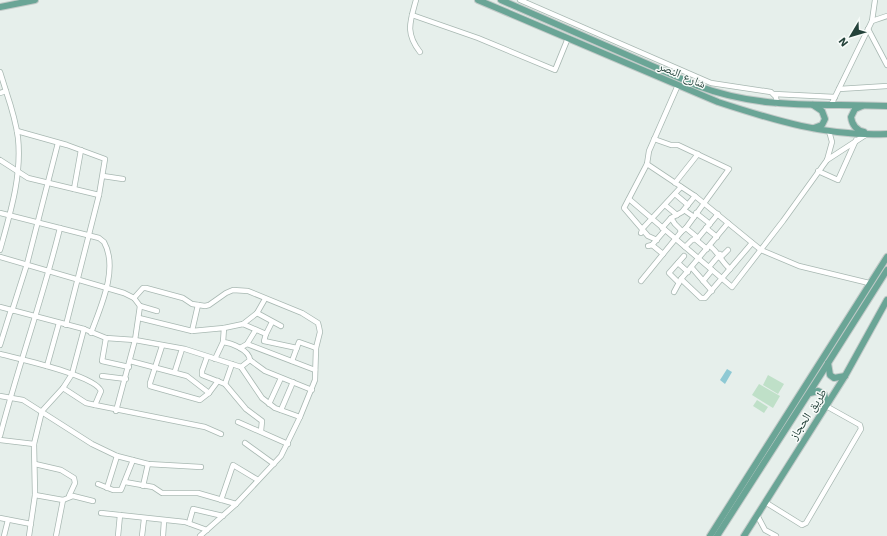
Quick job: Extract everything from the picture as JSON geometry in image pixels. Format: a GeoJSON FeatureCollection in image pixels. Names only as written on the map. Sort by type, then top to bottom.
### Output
{"type":"FeatureCollection","features":[{"type":"Feature","properties":{"kind":"main road"},"geometry":{"type":"LineString","coordinates":[[0,7],[35,0]]}},
{"type":"Feature","properties":{"kind":"main road","name":"شارع النصر"},"geometry":{"type":"LineString","coordinates":[[478,0],[678,85],[748,112],[829,131],[887,134]]}},
{"type":"Feature","properties":{"kind":"main road","name":"شارع النصر"},"geometry":{"type":"LineString","coordinates":[[502,0],[714,92],[748,100],[778,104],[887,106]]}},
{"type":"Feature","properties":{"kind":"main road"},"geometry":{"type":"LineString","coordinates":[[600,43],[603,36]]}},
{"type":"Feature","properties":{"kind":"main road"},"geometry":{"type":"LineString","coordinates":[[812,104],[822,111],[825,119],[822,125],[813,128]]}},
{"type":"Feature","properties":{"kind":"main road"},"geometry":{"type":"LineString","coordinates":[[866,105],[855,109],[851,117],[851,121],[856,130],[869,134]]}},
{"type":"Feature","properties":{"kind":"main road"},"geometry":{"type":"LineString","coordinates":[[710,536],[887,257]]}},
{"type":"Feature","properties":{"kind":"main road"},"geometry":{"type":"LineString","coordinates":[[717,536],[770,452],[810,393],[887,270]]}},
{"type":"Feature","properties":{"kind":"main road","name":"طريق الحجاز"},"geometry":{"type":"LineString","coordinates":[[744,536],[845,376],[887,300]]}},
{"type":"Feature","properties":{"kind":"main road"},"geometry":{"type":"LineString","coordinates":[[828,363],[830,375],[834,378],[845,376]]}},
{"type":"Feature","properties":{"kind":"main road"},"geometry":{"type":"LineString","coordinates":[[810,393],[818,391],[824,394],[827,398],[827,405]]}},
{"type":"Feature","properties":{"kind":"street"},"geometry":{"type":"LineString","coordinates":[[416,0],[412,15],[410,36],[413,44],[420,52]]}},
{"type":"Feature","properties":{"kind":"street"},"geometry":{"type":"LineString","coordinates":[[520,0],[711,84],[768,91],[774,94],[835,97]]}},
{"type":"Feature","properties":{"kind":"street"},"geometry":{"type":"LineString","coordinates":[[831,104],[872,21],[875,0]]}},
{"type":"Feature","properties":{"kind":"street"},"geometry":{"type":"LineString","coordinates":[[412,15],[478,38],[555,70],[568,38]]}},
{"type":"Feature","properties":{"kind":"street"},"geometry":{"type":"LineString","coordinates":[[872,21],[887,16]]}},
{"type":"Feature","properties":{"kind":"street"},"geometry":{"type":"LineString","coordinates":[[868,29],[887,65]]}},
{"type":"Feature","properties":{"kind":"street"},"geometry":{"type":"LineString","coordinates":[[0,72],[17,131],[18,172],[0,250]]}},
{"type":"Feature","properties":{"kind":"street"},"geometry":{"type":"LineString","coordinates":[[657,240],[652,239],[642,231],[625,210],[647,164],[649,151],[678,85]]}},
{"type":"Feature","properties":{"kind":"street"},"geometry":{"type":"LineString","coordinates":[[839,89],[887,86]]}},
{"type":"Feature","properties":{"kind":"street"},"geometry":{"type":"LineString","coordinates":[[0,93],[6,91]]}},
{"type":"Feature","properties":{"kind":"street"},"geometry":{"type":"LineString","coordinates":[[774,94],[778,104]]}},
{"type":"Feature","properties":{"kind":"street"},"geometry":{"type":"LineString","coordinates":[[17,131],[58,142],[105,159],[99,195],[66,325]]}},
{"type":"Feature","properties":{"kind":"street"},"geometry":{"type":"LineString","coordinates":[[827,160],[832,142],[829,131]]}},
{"type":"Feature","properties":{"kind":"street"},"geometry":{"type":"LineString","coordinates":[[629,199],[732,287],[827,160],[856,140],[869,134]]}},
{"type":"Feature","properties":{"kind":"street"},"geometry":{"type":"LineString","coordinates":[[641,281],[676,240],[680,232],[686,228],[729,168],[678,144],[671,145],[654,139]]}},
{"type":"Feature","properties":{"kind":"street"},"geometry":{"type":"LineString","coordinates":[[818,171],[838,180],[856,140]]}},
{"type":"Feature","properties":{"kind":"street"},"geometry":{"type":"LineString","coordinates":[[0,345],[27,264],[46,183],[58,142]]}},
{"type":"Feature","properties":{"kind":"street"},"geometry":{"type":"LineString","coordinates":[[74,189],[81,150]]}},
{"type":"Feature","properties":{"kind":"street"},"geometry":{"type":"LineString","coordinates":[[676,183],[698,154]]}},
{"type":"Feature","properties":{"kind":"street"},"geometry":{"type":"LineString","coordinates":[[0,168],[1,161],[28,178],[99,195]]}},
{"type":"Feature","properties":{"kind":"street"},"geometry":{"type":"LineString","coordinates":[[647,164],[695,196],[761,250],[799,266],[870,283]]}},
{"type":"Feature","properties":{"kind":"street"},"geometry":{"type":"LineString","coordinates":[[103,176],[123,179]]}},
{"type":"Feature","properties":{"kind":"street"},"geometry":{"type":"LineString","coordinates":[[642,231],[681,187]]}},
{"type":"Feature","properties":{"kind":"street"},"geometry":{"type":"LineString","coordinates":[[675,194],[688,205]]}},
{"type":"Feature","properties":{"kind":"street"},"geometry":{"type":"LineString","coordinates":[[663,254],[650,245],[657,240],[671,218],[684,210],[695,196]]}},
{"type":"Feature","properties":{"kind":"street"},"geometry":{"type":"LineString","coordinates":[[666,205],[677,215]]}},
{"type":"Feature","properties":{"kind":"street"},"geometry":{"type":"LineString","coordinates":[[684,210],[695,215],[708,226],[717,237]]}},
{"type":"Feature","properties":{"kind":"street"},"geometry":{"type":"LineString","coordinates":[[0,213],[89,236],[102,240],[106,245],[109,275],[107,289],[91,333]]}},
{"type":"Feature","properties":{"kind":"street"},"geometry":{"type":"LineString","coordinates":[[685,247],[708,226],[718,214]]}},
{"type":"Feature","properties":{"kind":"street"},"geometry":{"type":"LineString","coordinates":[[671,218],[680,229],[680,232]]}},
{"type":"Feature","properties":{"kind":"street"},"geometry":{"type":"LineString","coordinates":[[674,292],[680,281],[709,248],[728,223]]}},
{"type":"Feature","properties":{"kind":"street"},"geometry":{"type":"LineString","coordinates":[[0,436],[21,359],[30,337],[60,228]]}},
{"type":"Feature","properties":{"kind":"street"},"geometry":{"type":"LineString","coordinates":[[686,228],[696,238],[720,256],[730,269]]}},
{"type":"Feature","properties":{"kind":"street"},"geometry":{"type":"LineString","coordinates":[[684,256],[669,274],[701,298],[706,297],[712,291],[752,243]]}},
{"type":"Feature","properties":{"kind":"street"},"geometry":{"type":"LineString","coordinates":[[703,281],[720,256],[728,250]]}},
{"type":"Feature","properties":{"kind":"street"},"geometry":{"type":"LineString","coordinates":[[0,257],[124,293],[134,298],[140,306],[157,311]]}},
{"type":"Feature","properties":{"kind":"street"},"geometry":{"type":"LineString","coordinates":[[678,263],[688,272]]}},
{"type":"Feature","properties":{"kind":"street"},"geometry":{"type":"LineString","coordinates":[[692,268],[712,291]]}},
{"type":"Feature","properties":{"kind":"street"},"geometry":{"type":"LineString","coordinates":[[134,298],[141,290],[146,288],[183,298],[198,305],[209,305],[233,290],[248,291],[302,313],[318,322],[320,332],[316,348],[315,380],[288,444],[274,464],[236,504],[200,536]]}},
{"type":"Feature","properties":{"kind":"street"},"geometry":{"type":"LineString","coordinates":[[139,318],[192,331],[224,328],[243,324],[257,313],[265,299]]}},
{"type":"Feature","properties":{"kind":"street"},"geometry":{"type":"LineString","coordinates":[[192,331],[198,305]]}},
{"type":"Feature","properties":{"kind":"street"},"geometry":{"type":"LineString","coordinates":[[116,411],[129,367],[140,306]]}},
{"type":"Feature","properties":{"kind":"street"},"geometry":{"type":"LineString","coordinates":[[0,307],[35,318],[84,329],[106,338],[135,340],[182,349],[241,366],[262,398],[269,404],[300,417]]}},
{"type":"Feature","properties":{"kind":"street"},"geometry":{"type":"LineString","coordinates":[[257,313],[281,326]]}},
{"type":"Feature","properties":{"kind":"street"},"geometry":{"type":"LineString","coordinates":[[272,322],[264,341],[297,348]]}},
{"type":"Feature","properties":{"kind":"street"},"geometry":{"type":"LineString","coordinates":[[47,366],[59,323]]}},
{"type":"Feature","properties":{"kind":"street"},"geometry":{"type":"LineString","coordinates":[[243,324],[255,331],[266,334]]}},
{"type":"Feature","properties":{"kind":"street"},"geometry":{"type":"LineString","coordinates":[[215,359],[223,342],[224,328]]}},
{"type":"Feature","properties":{"kind":"street"},"geometry":{"type":"LineString","coordinates":[[29,536],[35,495],[34,444],[42,411],[63,388],[72,374],[84,329]]}},
{"type":"Feature","properties":{"kind":"street"},"geometry":{"type":"LineString","coordinates":[[240,348],[247,344],[255,331]]}},
{"type":"Feature","properties":{"kind":"street"},"geometry":{"type":"LineString","coordinates":[[106,338],[102,361],[129,367]]}},
{"type":"Feature","properties":{"kind":"street"},"geometry":{"type":"LineString","coordinates":[[223,342],[234,344],[240,348],[248,355],[250,360],[265,371],[312,390]]}},
{"type":"Feature","properties":{"kind":"street"},"geometry":{"type":"LineString","coordinates":[[292,361],[299,342],[316,348]]}},
{"type":"Feature","properties":{"kind":"street"},"geometry":{"type":"LineString","coordinates":[[247,344],[316,370]]}},
{"type":"Feature","properties":{"kind":"street"},"geometry":{"type":"LineString","coordinates":[[162,346],[149,385],[152,388],[200,400],[218,381]]}},
{"type":"Feature","properties":{"kind":"street"},"geometry":{"type":"LineString","coordinates":[[175,371],[182,349]]}},
{"type":"Feature","properties":{"kind":"street"},"geometry":{"type":"LineString","coordinates":[[0,354],[47,366],[72,374],[97,385],[100,388],[100,395],[95,406]]}},
{"type":"Feature","properties":{"kind":"street"},"geometry":{"type":"LineString","coordinates":[[207,357],[201,373],[225,384],[246,409],[262,421],[261,431]]}},
{"type":"Feature","properties":{"kind":"street"},"geometry":{"type":"LineString","coordinates":[[241,366],[250,360]]}},
{"type":"Feature","properties":{"kind":"street"},"geometry":{"type":"LineString","coordinates":[[130,361],[155,368],[175,371],[189,377],[208,393]]}},
{"type":"Feature","properties":{"kind":"street"},"geometry":{"type":"LineString","coordinates":[[225,384],[232,364]]}},
{"type":"Feature","properties":{"kind":"street"},"geometry":{"type":"LineString","coordinates":[[102,376],[126,379]]}},
{"type":"Feature","properties":{"kind":"street"},"geometry":{"type":"LineString","coordinates":[[269,404],[281,378]]}},
{"type":"Feature","properties":{"kind":"street"},"geometry":{"type":"LineString","coordinates":[[282,410],[293,382]]}},
{"type":"Feature","properties":{"kind":"street"},"geometry":{"type":"LineString","coordinates":[[63,388],[86,403],[95,406],[116,411],[147,415],[205,428],[221,434]]}},
{"type":"Feature","properties":{"kind":"street"},"geometry":{"type":"LineString","coordinates":[[0,396],[23,400],[92,444],[117,456],[148,464],[201,467]]}},
{"type":"Feature","properties":{"kind":"street"},"geometry":{"type":"LineString","coordinates":[[765,502],[802,526],[806,523],[861,429],[860,425],[827,405]]}},
{"type":"Feature","properties":{"kind":"street"},"geometry":{"type":"LineString","coordinates":[[238,422],[288,444]]}},
{"type":"Feature","properties":{"kind":"street"},"geometry":{"type":"LineString","coordinates":[[0,440],[34,444]]}},
{"type":"Feature","properties":{"kind":"street"},"geometry":{"type":"LineString","coordinates":[[245,443],[274,464]]}},
{"type":"Feature","properties":{"kind":"street"},"geometry":{"type":"LineString","coordinates":[[107,488],[117,456]]}},
{"type":"Feature","properties":{"kind":"street"},"geometry":{"type":"LineString","coordinates":[[98,484],[120,491],[133,460]]}},
{"type":"Feature","properties":{"kind":"street"},"geometry":{"type":"LineString","coordinates":[[35,464],[61,470],[74,478],[75,483],[69,496],[63,500],[35,495]]}},
{"type":"Feature","properties":{"kind":"street"},"geometry":{"type":"LineString","coordinates":[[143,486],[148,464]]}},
{"type":"Feature","properties":{"kind":"street"},"geometry":{"type":"LineString","coordinates":[[221,500],[233,465],[258,480]]}},
{"type":"Feature","properties":{"kind":"street"},"geometry":{"type":"LineString","coordinates":[[125,482],[153,488],[162,493],[192,492],[236,504]]}},
{"type":"Feature","properties":{"kind":"street"},"geometry":{"type":"LineString","coordinates":[[69,496],[93,501]]}},
{"type":"Feature","properties":{"kind":"street"},"geometry":{"type":"LineString","coordinates":[[56,536],[63,500]]}},
{"type":"Feature","properties":{"kind":"street"},"geometry":{"type":"LineString","coordinates":[[189,523],[193,509],[223,516]]}},
{"type":"Feature","properties":{"kind":"street"},"geometry":{"type":"LineString","coordinates":[[101,513],[189,523],[207,530]]}},
{"type":"Feature","properties":{"kind":"street"},"geometry":{"type":"LineString","coordinates":[[118,536],[120,515]]}},
{"type":"Feature","properties":{"kind":"street"},"geometry":{"type":"LineString","coordinates":[[757,515],[765,530],[776,536]]}},
{"type":"Feature","properties":{"kind":"street"},"geometry":{"type":"LineString","coordinates":[[0,518],[31,524]]}},
{"type":"Feature","properties":{"kind":"street"},"geometry":{"type":"LineString","coordinates":[[142,536],[144,519]]}},
{"type":"Feature","properties":{"kind":"street"},"geometry":{"type":"LineString","coordinates":[[4,536],[8,520]]}},
{"type":"Feature","properties":{"kind":"street"},"geometry":{"type":"LineString","coordinates":[[163,536],[164,521]]}},
{"type":"Feature","properties":{"kind":"green space"},"geometry":{"type":"Polygon","coordinates":[[[768,375],[784,384],[778,394],[763,385],[768,375]]]}},
{"type":"Feature","properties":{"kind":"green space"},"geometry":{"type":"Polygon","coordinates":[[[759,384],[780,396],[773,408],[752,395],[759,384]]]}},
{"type":"Feature","properties":{"kind":"green space"},"geometry":{"type":"Polygon","coordinates":[[[757,400],[768,407],[764,413],[753,406],[757,400]]]}},
{"type":"Feature","properties":{"kind":"water"},"geometry":{"type":"Polygon","coordinates":[[[727,369],[732,372],[725,384],[720,380],[727,369]]]}}]}
